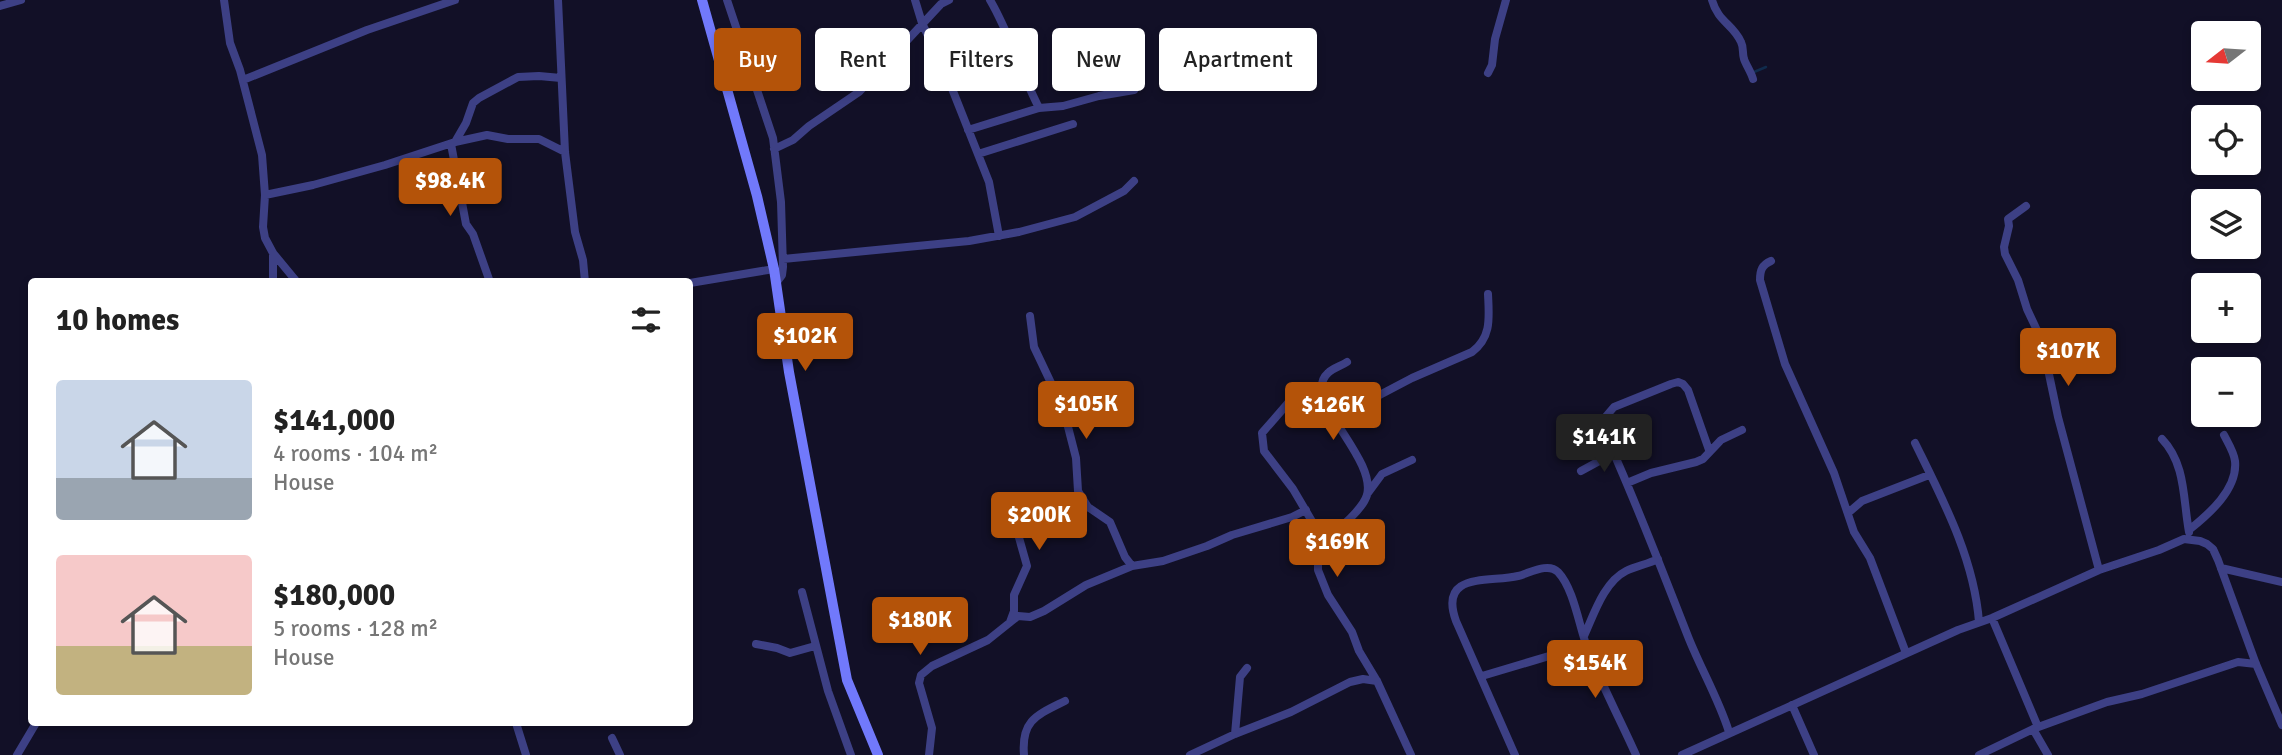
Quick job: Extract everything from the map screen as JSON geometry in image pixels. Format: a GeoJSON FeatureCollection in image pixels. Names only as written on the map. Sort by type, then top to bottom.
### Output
{"type":"FeatureCollection","features":[{"type":"Feature","properties":{"kind":"main road"},"geometry":{"type":"LineString","coordinates":[[702,0],[757,196],[774,269],[789,372],[847,680],[878,755]]}},
{"type":"Feature","properties":{"kind":"street"},"geometry":{"type":"LineString","coordinates":[[0,6],[21,0]]}},
{"type":"Feature","properties":{"kind":"street"},"geometry":{"type":"LineString","coordinates":[[224,0],[230,43],[243,80],[262,155],[265,195],[262,227],[266,243],[294,278]]}},
{"type":"Feature","properties":{"kind":"street"},"geometry":{"type":"LineString","coordinates":[[243,80],[356,34],[454,0]]}},
{"type":"Feature","properties":{"kind":"street"},"geometry":{"type":"LineString","coordinates":[[558,0],[565,152],[575,232],[585,278]]}},
{"type":"Feature","properties":{"kind":"street"},"geometry":{"type":"LineString","coordinates":[[727,0],[773,138],[781,202],[783,259],[782,275],[776,284]]}},
{"type":"Feature","properties":{"kind":"street"},"geometry":{"type":"LineString","coordinates":[[915,0],[922,23],[989,183],[999,236]]}},
{"type":"Feature","properties":{"kind":"street"},"geometry":{"type":"LineString","coordinates":[[774,149],[793,140],[808,126],[859,92],[922,23],[941,4],[949,0]]}},
{"type":"Feature","properties":{"kind":"street"},"geometry":{"type":"LineString","coordinates":[[990,0],[1039,108]]}},
{"type":"Feature","properties":{"kind":"street"},"geometry":{"type":"LineString","coordinates":[[1488,73],[1492,65],[1494,39],[1506,0]]}},
{"type":"Feature","properties":{"kind":"street"},"geometry":{"type":"LineString","coordinates":[[1712,0],[1718,16],[1744,46],[1744,61],[1754,79]]}},
{"type":"Feature","properties":{"kind":"street"},"geometry":{"type":"LineString","coordinates":[[489,278],[473,234],[466,224],[453,143],[466,123],[473,103],[479,98],[517,77],[561,78]]}},
{"type":"Feature","properties":{"kind":"street"},"geometry":{"type":"LineString","coordinates":[[968,130],[1039,108],[1063,106],[1128,91]]}},
{"type":"Feature","properties":{"kind":"street"},"geometry":{"type":"LineString","coordinates":[[978,154],[1073,124]]}},
{"type":"Feature","properties":{"kind":"street"},"geometry":{"type":"LineString","coordinates":[[265,195],[385,166],[453,143],[487,135],[508,139],[530,137],[565,152]]}},
{"type":"Feature","properties":{"kind":"street"},"geometry":{"type":"LineString","coordinates":[[783,259],[999,236],[1075,217],[1125,191],[1134,181]]}},
{"type":"Feature","properties":{"kind":"street"},"geometry":{"type":"LineString","coordinates":[[2026,206],[2008,219],[2005,254],[2042,341],[2058,417],[2099,570]]}},
{"type":"Feature","properties":{"kind":"street"},"geometry":{"type":"LineString","coordinates":[[273,253],[273,278]]}},
{"type":"Feature","properties":{"kind":"street"},"geometry":{"type":"LineString","coordinates":[[1771,261],[1760,271],[1760,280],[1779,345],[1830,463],[1857,539],[1870,558],[1906,653]]}},
{"type":"Feature","properties":{"kind":"street"},"geometry":{"type":"LineString","coordinates":[[693,282],[774,269]]}},
{"type":"Feature","properties":{"kind":"street"},"geometry":{"type":"LineString","coordinates":[[1334,419],[1479,347],[1488,332],[1488,294]]}},
{"type":"Feature","properties":{"kind":"street"},"geometry":{"type":"LineString","coordinates":[[1030,316],[1034,347],[1066,419],[1076,458],[1077,491],[1087,507],[1110,522],[1125,557],[1132,566]]}},
{"type":"Feature","properties":{"kind":"street"},"geometry":{"type":"LineString","coordinates":[[1347,362],[1327,374],[1321,385],[1323,398],[1365,470],[1367,495]]}},
{"type":"Feature","properties":{"kind":"street"},"geometry":{"type":"LineString","coordinates":[[1709,450],[1688,390],[1678,382],[1629,401],[1607,413],[1602,421],[1602,427],[1729,732]]}},
{"type":"Feature","properties":{"kind":"street"},"geometry":{"type":"LineString","coordinates":[[1289,402],[1262,433],[1262,445],[1267,457],[1293,489],[1313,523],[1322,583],[1352,632],[1411,755]]}},
{"type":"Feature","properties":{"kind":"street"},"geometry":{"type":"LineString","coordinates":[[1626,483],[1703,459],[1721,440],[1742,430]]}},
{"type":"Feature","properties":{"kind":"street"},"geometry":{"type":"LineString","coordinates":[[1682,755],[1906,653],[2190,534],[2224,495],[2234,477],[2234,458],[2224,435]]}},
{"type":"Feature","properties":{"kind":"street"},"geometry":{"type":"LineString","coordinates":[[2162,439],[2170,447],[2181,472],[2190,534],[2213,549],[2256,664],[2281,720]]}},
{"type":"Feature","properties":{"kind":"street"},"geometry":{"type":"LineString","coordinates":[[1914,443],[1951,517],[1976,592],[1979,622]]}},
{"type":"Feature","properties":{"kind":"street"},"geometry":{"type":"LineString","coordinates":[[1581,471],[1614,453]]}},
{"type":"Feature","properties":{"kind":"street"},"geometry":{"type":"LineString","coordinates":[[1318,546],[1339,529],[1362,503],[1382,474],[1412,460]]}},
{"type":"Feature","properties":{"kind":"street"},"geometry":{"type":"LineString","coordinates":[[1847,513],[1862,501],[1929,475]]}},
{"type":"Feature","properties":{"kind":"street"},"geometry":{"type":"LineString","coordinates":[[1010,622],[1014,611],[1014,595],[1027,566],[1018,534],[1021,524],[1087,507]]}},
{"type":"Feature","properties":{"kind":"street"},"geometry":{"type":"LineString","coordinates":[[929,755],[932,728],[919,682],[921,676],[932,666],[988,640],[1018,616],[1030,617],[1044,611],[1086,585],[1111,577],[1132,566],[1163,561],[1306,510]]}},
{"type":"Feature","properties":{"kind":"street"},"geometry":{"type":"LineString","coordinates":[[1584,636],[1602,598],[1617,578],[1626,571],[1658,559]]}},
{"type":"Feature","properties":{"kind":"street"},"geometry":{"type":"LineString","coordinates":[[1515,755],[1452,610],[1456,591],[1468,582],[1508,578],[1552,568],[1565,583],[1586,645],[1636,755]]}},
{"type":"Feature","properties":{"kind":"street"},"geometry":{"type":"LineString","coordinates":[[2221,568],[2282,582]]}},
{"type":"Feature","properties":{"kind":"street"},"geometry":{"type":"LineString","coordinates":[[802,592],[828,691],[851,755]]}},
{"type":"Feature","properties":{"kind":"street"},"geometry":{"type":"LineString","coordinates":[[1992,618],[2048,755]]}},
{"type":"Feature","properties":{"kind":"street"},"geometry":{"type":"LineString","coordinates":[[756,644],[790,653],[815,646]]}},
{"type":"Feature","properties":{"kind":"street"},"geometry":{"type":"LineString","coordinates":[[1482,676],[1586,645]]}},
{"type":"Feature","properties":{"kind":"street"},"geometry":{"type":"LineString","coordinates":[[1979,755],[2036,728],[2107,702],[2142,694],[2238,662],[2256,664]]}},
{"type":"Feature","properties":{"kind":"street"},"geometry":{"type":"LineString","coordinates":[[1234,734],[1240,677],[1247,667]]}},
{"type":"Feature","properties":{"kind":"street"},"geometry":{"type":"LineString","coordinates":[[1189,755],[1209,751],[1234,734],[1291,712],[1350,682],[1377,681]]}},
{"type":"Feature","properties":{"kind":"street"},"geometry":{"type":"LineString","coordinates":[[1024,755],[1026,727],[1033,718],[1065,701]]}},
{"type":"Feature","properties":{"kind":"street"},"geometry":{"type":"LineString","coordinates":[[1792,705],[1814,755]]}},
{"type":"Feature","properties":{"kind":"street"},"geometry":{"type":"LineString","coordinates":[[17,755],[34,726]]}},
{"type":"Feature","properties":{"kind":"street"},"geometry":{"type":"LineString","coordinates":[[517,726],[526,755]]}},
{"type":"Feature","properties":{"kind":"street"},"geometry":{"type":"LineString","coordinates":[[612,738],[620,755]]}},
{"type":"Feature","properties":{"kind":"waterway"},"geometry":{"type":"LineString","coordinates":[[1754,72],[1766,67]]}}]}
